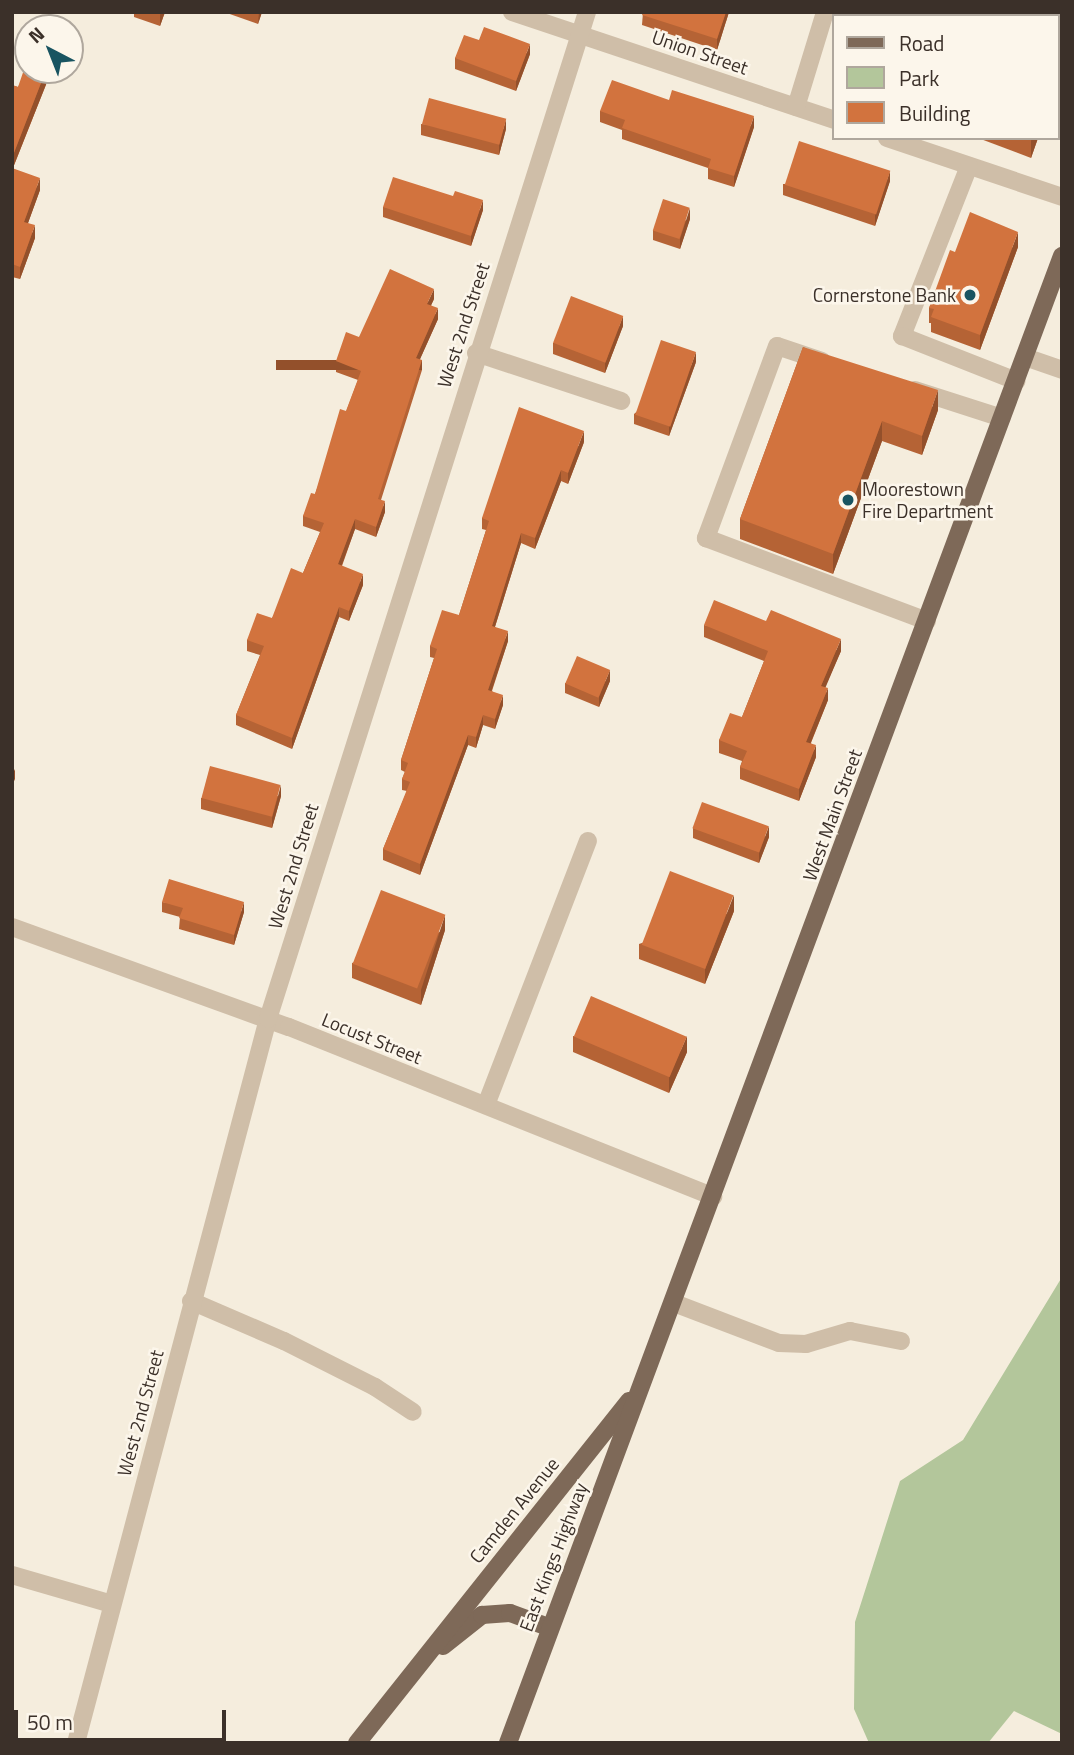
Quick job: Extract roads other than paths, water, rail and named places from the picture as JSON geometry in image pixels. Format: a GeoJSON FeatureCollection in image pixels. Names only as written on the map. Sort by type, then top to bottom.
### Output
{"type":"FeatureCollection","features":[{"type":"Feature","properties":{"kind":"main road","name":"West Main Street"},"geometry":{"type":"LineString","coordinates":[[640,1387],[674,1303],[1062,256]]}},
{"type":"Feature","properties":{"kind":"main road","name":"East Kings Highway"},"geometry":{"type":"LineString","coordinates":[[508,1743],[548,1627],[640,1387]]}},
{"type":"Feature","properties":{"kind":"main road","name":"Camden Avenue"},"geometry":{"type":"LineString","coordinates":[[357,1743],[640,1387]]}},
{"type":"Feature","properties":{"kind":"main road","name":"Camden Avenue"},"geometry":{"type":"LineString","coordinates":[[423,1662],[482,1615],[510,1614],[548,1627]]}},
{"type":"Feature","properties":{"kind":"street","name":"Union Street"},"geometry":{"type":"LineString","coordinates":[[512,12],[832,119]]}},
{"type":"Feature","properties":{"kind":"street","name":"West 2nd Street"},"geometry":{"type":"LineString","coordinates":[[76,1743],[191,1301],[268,1019],[476,353],[587,12]]}},
{"type":"Feature","properties":{"kind":"street"},"geometry":{"type":"LineString","coordinates":[[796,107],[825,12]]}},
{"type":"Feature","properties":{"kind":"street"},"geometry":{"type":"LineString","coordinates":[[893,140],[1062,198]]}},
{"type":"Feature","properties":{"kind":"street"},"geometry":{"type":"LineString","coordinates":[[969,166],[902,336],[1016,381]]}},
{"type":"Feature","properties":{"kind":"street"},"geometry":{"type":"LineString","coordinates":[[840,366],[777,346],[706,538],[927,621]]}},
{"type":"Feature","properties":{"kind":"street"},"geometry":{"type":"LineString","coordinates":[[476,353],[621,401]]}},
{"type":"Feature","properties":{"kind":"street"},"geometry":{"type":"LineString","coordinates":[[1025,357],[1062,370]]}},
{"type":"Feature","properties":{"kind":"street"},"geometry":{"type":"LineString","coordinates":[[891,383],[1002,418]]}},
{"type":"Feature","properties":{"kind":"street"},"geometry":{"type":"LineString","coordinates":[[486,1105],[587,841]]}},
{"type":"Feature","properties":{"kind":"street","name":"Locust Street"},"geometry":{"type":"LineString","coordinates":[[12,927],[268,1019],[713,1197]]}},
{"type":"Feature","properties":{"kind":"street"},"geometry":{"type":"LineString","coordinates":[[191,1301],[284,1340],[375,1387],[413,1412]]}},
{"type":"Feature","properties":{"kind":"street"},"geometry":{"type":"LineString","coordinates":[[674,1303],[779,1343],[806,1344],[850,1331],[901,1341]]}},
{"type":"Feature","properties":{"kind":"street"},"geometry":{"type":"LineString","coordinates":[[12,1575],[112,1604]]}},
{"type":"Feature","properties":{"kind":"place","name":"Cornerstone Bank"},"geometry":{"type":"Point","coordinates":[970,295]}},
{"type":"Feature","properties":{"kind":"place","name":"Moorestown Fire Department"},"geometry":{"type":"Point","coordinates":[848,500]}}]}
